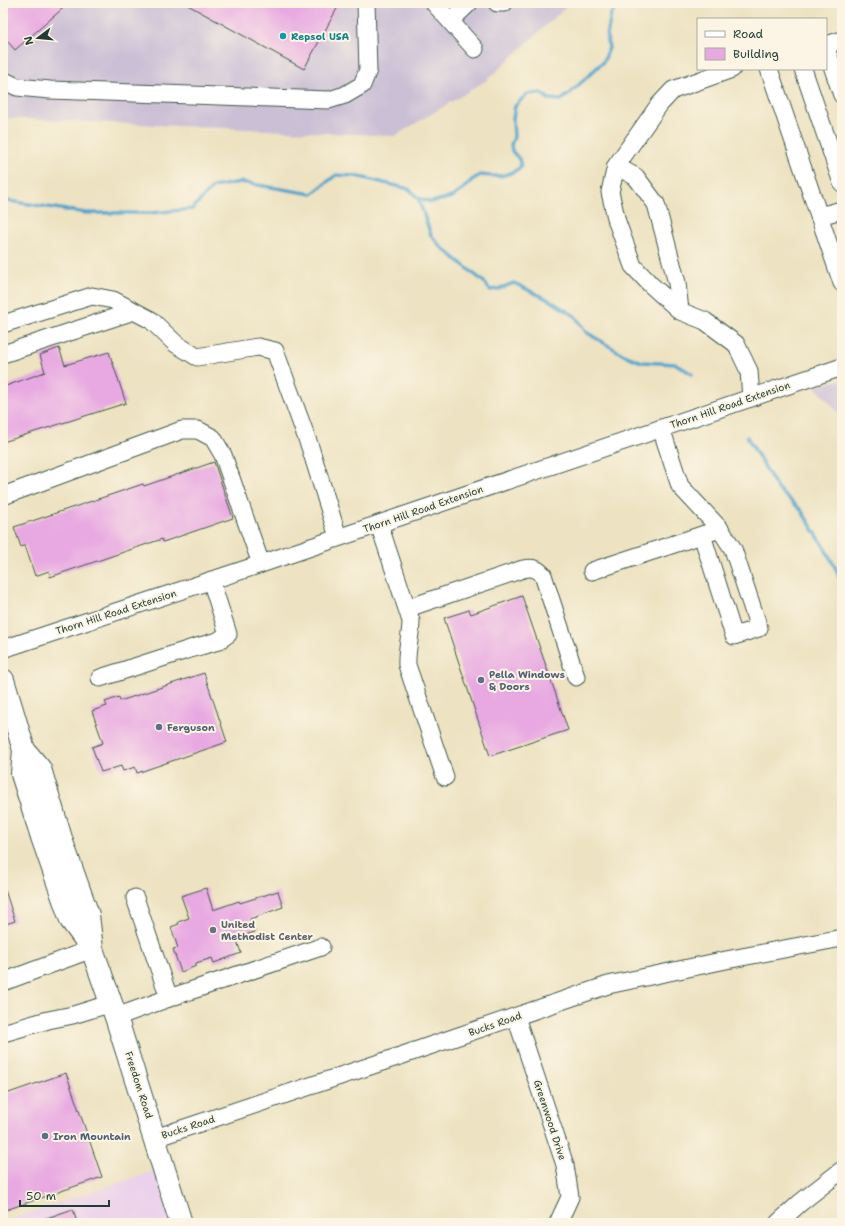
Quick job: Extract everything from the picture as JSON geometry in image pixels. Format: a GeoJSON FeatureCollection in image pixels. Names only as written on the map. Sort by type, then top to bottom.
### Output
{"type":"FeatureCollection","features":[{"type":"Feature","properties":{"kind":"main road","name":"Freedom Road"},"geometry":{"type":"LineString","coordinates":[[3,680],[24,750],[22,774],[54,873],[71,920],[92,949],[114,1010],[156,1138],[181,1223]]}},
{"type":"Feature","properties":{"kind":"street"},"geometry":{"type":"LineString","coordinates":[[3,80],[17,87],[50,90],[329,100],[345,95],[362,85],[368,70],[366,3]]}},
{"type":"Feature","properties":{"kind":"street"},"geometry":{"type":"LineString","coordinates":[[434,3],[475,48]]}},
{"type":"Feature","properties":{"kind":"street"},"geometry":{"type":"LineString","coordinates":[[450,21],[469,3]]}},
{"type":"Feature","properties":{"kind":"street"},"geometry":{"type":"LineString","coordinates":[[497,3],[504,3]]}},
{"type":"Feature","properties":{"kind":"street"},"geometry":{"type":"LineString","coordinates":[[827,47],[842,40]]}},
{"type":"Feature","properties":{"kind":"street"},"geometry":{"type":"LineString","coordinates":[[827,50],[842,95]]}},
{"type":"Feature","properties":{"kind":"street"},"geometry":{"type":"LineString","coordinates":[[729,70],[673,90],[659,105],[616,166],[610,192],[617,222],[633,266],[651,285],[680,311],[705,321],[736,344],[749,371],[751,398]]}},
{"type":"Feature","properties":{"kind":"street"},"geometry":{"type":"LineString","coordinates":[[769,70],[842,283]]}},
{"type":"Feature","properties":{"kind":"street"},"geometry":{"type":"LineString","coordinates":[[803,70],[842,183]]}},
{"type":"Feature","properties":{"kind":"street"},"geometry":{"type":"LineString","coordinates":[[616,166],[636,177],[656,204],[677,283],[680,311]]}},
{"type":"Feature","properties":{"kind":"street"},"geometry":{"type":"LineString","coordinates":[[819,216],[842,210]]}},
{"type":"Feature","properties":{"kind":"street"},"geometry":{"type":"LineString","coordinates":[[3,324],[92,296],[113,300],[151,320],[176,344],[197,357],[258,347],[275,351],[310,447],[338,538]]}},
{"type":"Feature","properties":{"kind":"street"},"geometry":{"type":"LineString","coordinates":[[3,354],[134,311]]}},
{"type":"Feature","properties":{"kind":"street","name":"Thorn Hill Road Extension"},"geometry":{"type":"LineString","coordinates":[[3,649],[261,564],[842,367]]}},
{"type":"Feature","properties":{"kind":"street"},"geometry":{"type":"LineString","coordinates":[[661,428],[680,486],[720,529],[734,548],[759,628],[734,636],[702,535]]}},
{"type":"Feature","properties":{"kind":"street"},"geometry":{"type":"LineString","coordinates":[[3,496],[182,430],[198,430],[213,438],[223,455],[261,564]]}},
{"type":"Feature","properties":{"kind":"street"},"geometry":{"type":"LineString","coordinates":[[380,524],[411,621],[407,665],[445,777]]}},
{"type":"Feature","properties":{"kind":"street"},"geometry":{"type":"LineString","coordinates":[[592,571],[720,529]]}},
{"type":"Feature","properties":{"kind":"street"},"geometry":{"type":"LineString","coordinates":[[408,608],[524,569],[534,568],[540,571],[542,575],[576,677]]}},
{"type":"Feature","properties":{"kind":"street"},"geometry":{"type":"LineString","coordinates":[[100,678],[218,641],[228,634],[211,580]]}},
{"type":"Feature","properties":{"kind":"street"},"geometry":{"type":"LineString","coordinates":[[135,898],[170,998]]}},
{"type":"Feature","properties":{"kind":"street","name":"Bucks Road"},"geometry":{"type":"LineString","coordinates":[[156,1138],[608,985],[726,960],[842,938]]}},
{"type":"Feature","properties":{"kind":"street"},"geometry":{"type":"LineString","coordinates":[[3,1033],[48,1020],[114,1010],[170,998],[321,947]]}},
{"type":"Feature","properties":{"kind":"street"},"geometry":{"type":"LineString","coordinates":[[3,982],[92,949]]}},
{"type":"Feature","properties":{"kind":"street","name":"Greenwood Drive"},"geometry":{"type":"LineString","coordinates":[[516,1016],[564,1165],[570,1198],[558,1223]]}},
{"type":"Feature","properties":{"kind":"street"},"geometry":{"type":"LineString","coordinates":[[778,1223],[800,1203],[842,1170]]}},
{"type":"Feature","properties":{"kind":"shaded area"},"geometry":{"type":"Polygon","coordinates":[[[3,3],[570,3],[487,80],[395,136],[3,118],[3,3]]]}},
{"type":"Feature","properties":{"kind":"shaded area"},"geometry":{"type":"Polygon","coordinates":[[[842,380],[842,417],[815,386],[842,380]]]}},
{"type":"Feature","properties":{"kind":"shaded area"},"geometry":{"type":"Polygon","coordinates":[[[157,1170],[178,1223],[3,1223],[3,1222],[157,1170]]]}},
{"type":"Feature","properties":{"kind":"building"},"geometry":{"type":"Polygon","coordinates":[[[3,3],[69,3],[15,50],[3,36],[3,3]]]}},
{"type":"Feature","properties":{"kind":"building","name":"Repsol USA"},"geometry":{"type":"Polygon","coordinates":[[[184,3],[340,3],[304,69],[184,3]]]}},
{"type":"Feature","properties":{"kind":"building"},"geometry":{"type":"Polygon","coordinates":[[[59,348],[65,365],[109,352],[126,403],[3,442],[3,387],[45,372],[40,355],[59,348]]]}},
{"type":"Feature","properties":{"kind":"building"},"geometry":{"type":"Polygon","coordinates":[[[214,462],[233,518],[163,542],[162,539],[50,577],[49,571],[35,576],[25,545],[21,547],[14,527],[214,462]]]}},
{"type":"Feature","properties":{"kind":"building"},"geometry":{"type":"Polygon","coordinates":[[[522,596],[568,730],[490,756],[444,618],[469,610],[471,614],[522,596]]]}},
{"type":"Feature","properties":{"kind":"building","name":"Ferguson"},"geometry":{"type":"Polygon","coordinates":[[[204,673],[227,742],[137,773],[135,767],[123,771],[121,766],[101,772],[92,747],[103,743],[92,711],[107,706],[105,702],[119,697],[120,701],[204,673]]]}},
{"type":"Feature","properties":{"kind":"building","name":"United Methodist Center"},"geometry":{"type":"Polygon","coordinates":[[[206,888],[213,910],[239,901],[240,903],[278,891],[283,907],[250,919],[255,932],[236,938],[241,953],[214,963],[212,958],[196,963],[196,966],[181,972],[173,949],[178,948],[171,927],[179,924],[178,922],[189,918],[181,896],[206,888]]]}},
{"type":"Feature","properties":{"kind":"building"},"geometry":{"type":"Polygon","coordinates":[[[5,890],[15,921],[3,925],[3,891],[5,890]]]}},
{"type":"Feature","properties":{"kind":"building","name":"Iron Mountain"},"geometry":{"type":"Polygon","coordinates":[[[66,1073],[102,1177],[3,1211],[3,1095],[66,1073]]]}},
{"type":"Feature","properties":{"kind":"building"},"geometry":{"type":"Polygon","coordinates":[[[73,1209],[77,1223],[38,1223],[38,1221],[73,1209]]]}},
{"type":"Feature","properties":{"kind":"waterway"},"geometry":{"type":"LineString","coordinates":[[3,200],[86,213],[151,213],[192,209],[213,187],[240,182],[312,194],[336,175],[356,176],[409,189],[418,198],[431,202],[452,197],[480,175],[502,176],[521,167],[519,159],[512,151],[511,145],[514,137],[513,119],[515,106],[527,94],[541,93],[549,99],[561,100],[569,94],[604,61],[609,48],[607,36],[611,14],[619,6],[632,3]]}},
{"type":"Feature","properties":{"kind":"waterway"},"geometry":{"type":"LineString","coordinates":[[418,198],[431,235],[440,246],[484,282],[490,290],[498,289],[514,283],[549,300],[575,316],[586,332],[624,355],[642,362],[676,364],[692,374]]}},
{"type":"Feature","properties":{"kind":"waterway"},"geometry":{"type":"LineString","coordinates":[[747,437],[778,489],[801,510],[834,565],[842,584]]}},
{"type":"Feature","properties":{"kind":"place","name":"Repsol USA"},"geometry":{"type":"Point","coordinates":[283,36]}},
{"type":"Feature","properties":{"kind":"place","name":"Pella Windows & Doors"},"geometry":{"type":"Point","coordinates":[481,680]}},
{"type":"Feature","properties":{"kind":"place","name":"Ferguson"},"geometry":{"type":"Point","coordinates":[159,727]}},
{"type":"Feature","properties":{"kind":"place","name":"United Methodist Center"},"geometry":{"type":"Point","coordinates":[213,930]}},
{"type":"Feature","properties":{"kind":"place","name":"Iron Mountain"},"geometry":{"type":"Point","coordinates":[45,1136]}}]}
